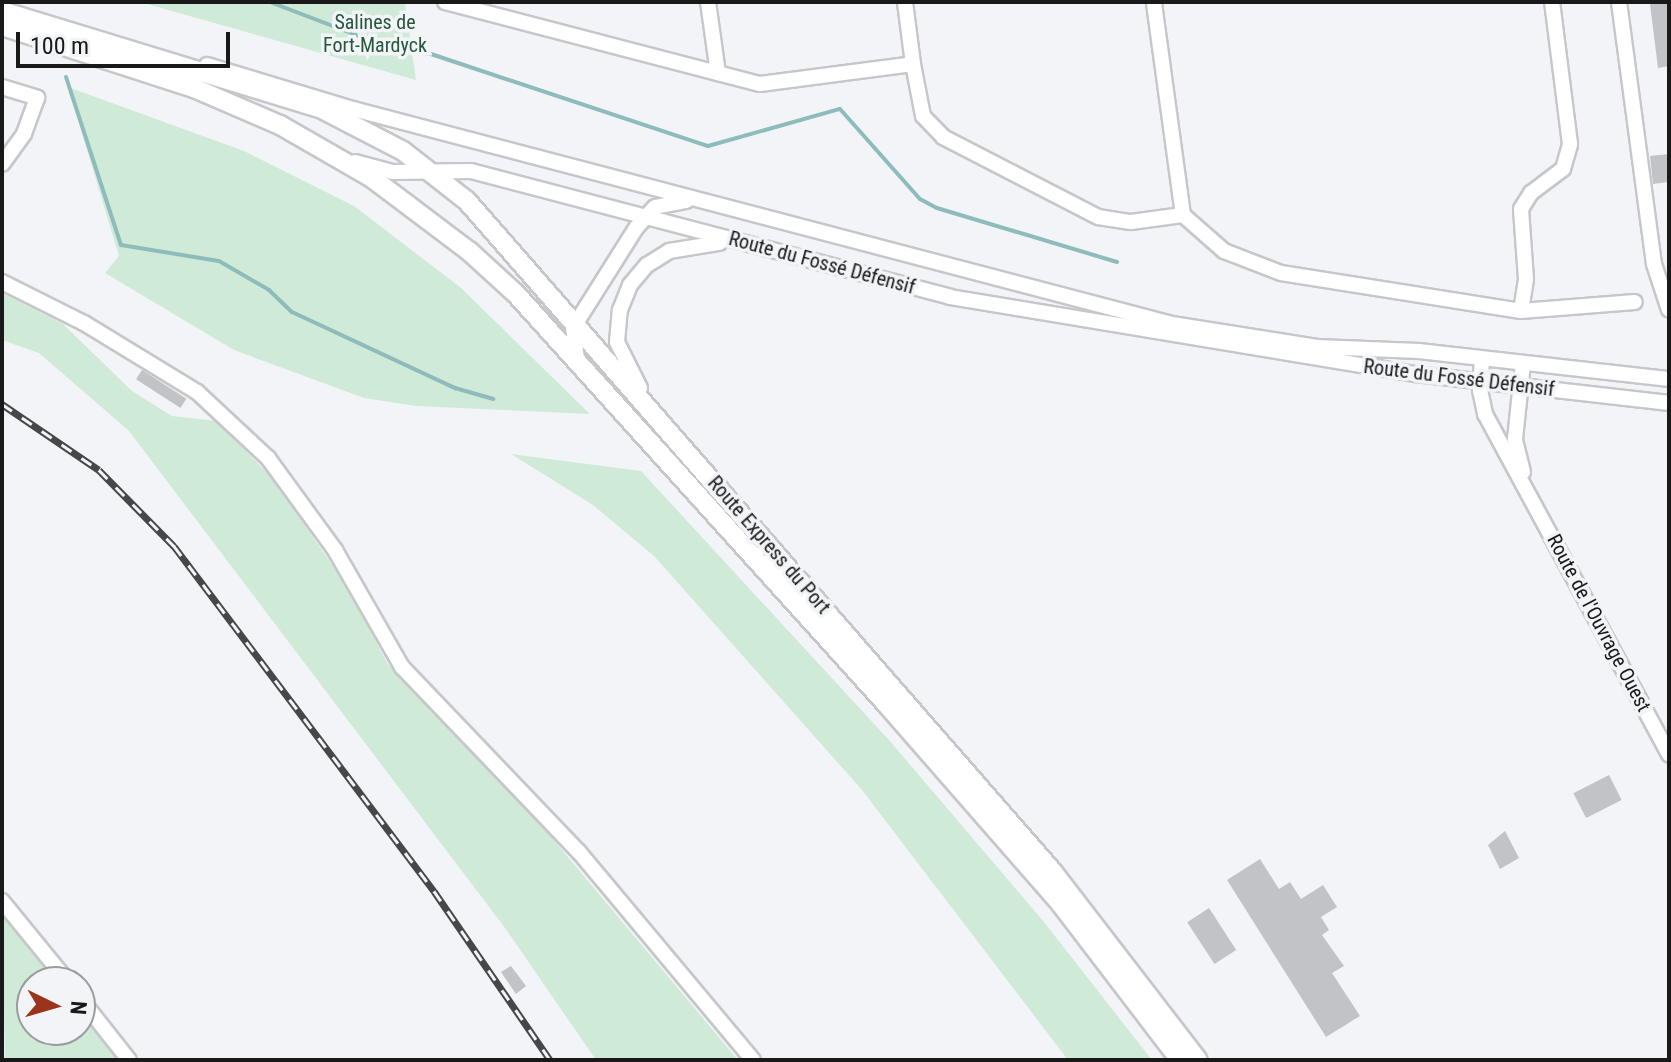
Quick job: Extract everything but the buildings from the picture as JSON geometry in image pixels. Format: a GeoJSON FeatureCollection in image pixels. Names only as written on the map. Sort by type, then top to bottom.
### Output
{"type":"FeatureCollection","features":[{"type":"Feature","properties":{"kind":"main road","name":"Route du Fossé Défensif"},"geometry":{"type":"LineString","coordinates":[[2,11],[284,95]]}},
{"type":"Feature","properties":{"kind":"main road","name":"Route du Fossé Défensif"},"geometry":{"type":"LineString","coordinates":[[2,26],[194,88],[338,156]]}},
{"type":"Feature","properties":{"kind":"main road","name":"Route Express du Port"},"geometry":{"type":"LineString","coordinates":[[284,95],[363,128],[430,170],[494,228],[1053,872],[1198,1060]]}},
{"type":"Feature","properties":{"kind":"main road","name":"Route Express du Port"},"geometry":{"type":"LineString","coordinates":[[338,156],[469,251],[578,364],[693,494],[814,621],[1042,881],[1180,1060]]}},
{"type":"Feature","properties":{"kind":"street"},"geometry":{"type":"LineString","coordinates":[[445,2],[760,84],[913,64]]}},
{"type":"Feature","properties":{"kind":"street"},"geometry":{"type":"LineString","coordinates":[[708,2],[718,73]]}},
{"type":"Feature","properties":{"kind":"street"},"geometry":{"type":"LineString","coordinates":[[905,2],[923,116],[943,137],[1098,217],[1131,222],[1183,215]]}},
{"type":"Feature","properties":{"kind":"street"},"geometry":{"type":"LineString","coordinates":[[1154,2],[1183,215],[1214,245],[1260,268],[1521,311],[1635,302]]}},
{"type":"Feature","properties":{"kind":"street"},"geometry":{"type":"LineString","coordinates":[[1521,311],[1526,279],[1521,209],[1531,193],[1563,169],[1570,144],[1552,2]]}},
{"type":"Feature","properties":{"kind":"street"},"geometry":{"type":"LineString","coordinates":[[1619,2],[1654,264],[1669,310]]}},
{"type":"Feature","properties":{"kind":"street","name":"Route du Fossé Défensif"},"geometry":{"type":"LineString","coordinates":[[83,36],[242,74],[353,109],[1172,324],[1317,347],[1482,359],[1669,379]]}},
{"type":"Feature","properties":{"kind":"street"},"geometry":{"type":"LineString","coordinates":[[2,87],[37,98],[24,134],[2,164]]}},
{"type":"Feature","properties":{"kind":"street","name":"Route du Fossé Défensif"},"geometry":{"type":"LineString","coordinates":[[338,156],[392,172],[471,171],[950,297],[1248,349],[1480,382],[1669,403]]}},
{"type":"Feature","properties":{"kind":"street"},"geometry":{"type":"LineString","coordinates":[[578,364],[571,339],[575,324],[644,217],[666,202],[710,203]]}},
{"type":"Feature","properties":{"kind":"street"},"geometry":{"type":"LineString","coordinates":[[634,386],[621,356],[617,327],[622,302],[641,271],[662,255],[692,244],[771,250]]}},
{"type":"Feature","properties":{"kind":"street"},"geometry":{"type":"LineString","coordinates":[[2,282],[84,323],[197,392],[268,458],[335,550],[402,667],[579,852],[753,1060]]}},
{"type":"Feature","properties":{"kind":"street","name":"Route de l'Ouvrage Ouest"},"geometry":{"type":"LineString","coordinates":[[1482,359],[1480,382],[1485,414],[1530,491],[1669,754]]}},
{"type":"Feature","properties":{"kind":"street","name":"Route de l'Ouvrage Ouest"},"geometry":{"type":"LineString","coordinates":[[1523,363],[1516,447],[1530,491]]}},
{"type":"Feature","properties":{"kind":"street"},"geometry":{"type":"LineString","coordinates":[[2,901],[55,966]]}},
{"type":"Feature","properties":{"kind":"street"},"geometry":{"type":"LineString","coordinates":[[96,1018],[129,1060]]}},
{"type":"Feature","properties":{"kind":"green space","name":"Salines de Fort-Mardyck"},"geometry":{"type":"Polygon","coordinates":[[[140,2],[405,2],[416,80],[140,2]]]}},
{"type":"Feature","properties":{"kind":"green space"},"geometry":{"type":"Polygon","coordinates":[[[68,87],[244,151],[354,206],[460,287],[590,414],[416,406],[364,398],[234,350],[105,273],[119,256],[68,87]]]}},
{"type":"Feature","properties":{"kind":"green space"},"geometry":{"type":"Polygon","coordinates":[[[2,293],[63,324],[132,391],[172,416],[217,421],[272,478],[347,586],[387,663],[547,832],[738,1060],[596,1060],[505,928],[129,431],[39,353],[2,340],[2,293]]]}},
{"type":"Feature","properties":{"kind":"green space"},"geometry":{"type":"Polygon","coordinates":[[[511,454],[641,471],[889,740],[1044,922],[1152,1060],[1068,1060],[862,790],[654,556],[593,505],[511,454]]]}},
{"type":"Feature","properties":{"kind":"green space"},"geometry":{"type":"Polygon","coordinates":[[[2,908],[48,966],[16,966],[16,1046],[96,1046],[96,1025],[123,1060],[5,1060],[2,908]]]}},
{"type":"Feature","properties":{"kind":"waterway"},"geometry":{"type":"LineString","coordinates":[[270,2],[398,51],[431,54],[708,146],[840,109],[920,199],[937,208],[1117,262]]}},
{"type":"Feature","properties":{"kind":"waterway"},"geometry":{"type":"LineString","coordinates":[[66,77],[121,245],[219,261],[269,290],[292,312],[455,388],[493,399]]}},
{"type":"Feature","properties":{"kind":"railway"},"geometry":{"type":"LineString","coordinates":[[2,404],[99,470],[174,546],[434,891],[550,1060]]}}]}
